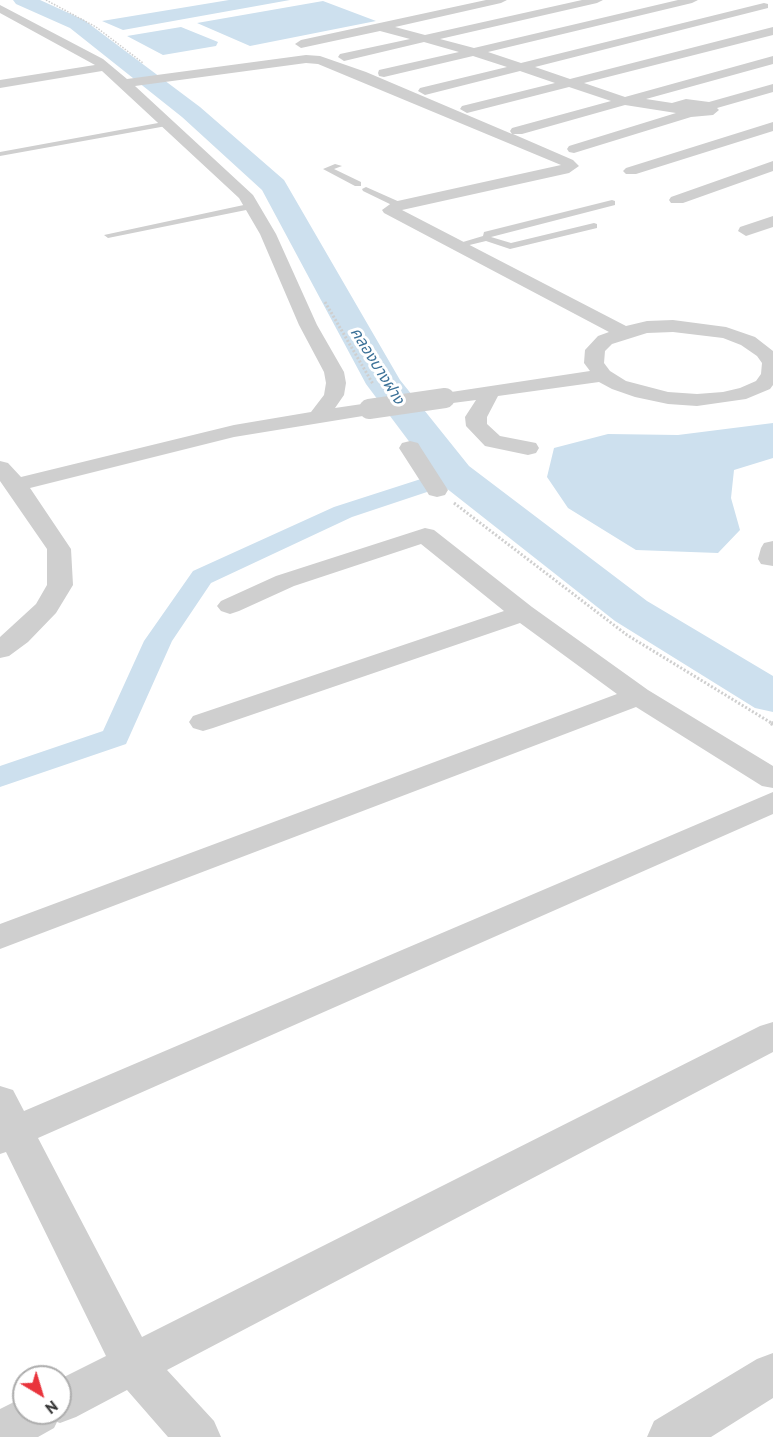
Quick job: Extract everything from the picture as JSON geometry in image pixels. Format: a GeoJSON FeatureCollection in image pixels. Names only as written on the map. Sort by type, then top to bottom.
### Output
{"type":"FeatureCollection","features":[{"type":"Feature","properties":{"kind":"street"},"geometry":{"type":"LineString","coordinates":[[301,44],[501,0]]}},
{"type":"Feature","properties":{"kind":"street"},"geometry":{"type":"LineString","coordinates":[[344,57],[597,0]]}},
{"type":"Feature","properties":{"kind":"street"},"geometry":{"type":"LineString","coordinates":[[635,0],[772,32]]}},
{"type":"Feature","properties":{"kind":"street"},"geometry":{"type":"LineString","coordinates":[[384,73],[692,0]]}},
{"type":"Feature","properties":{"kind":"street"},"geometry":{"type":"LineString","coordinates":[[425,91],[764,6]]}},
{"type":"Feature","properties":{"kind":"street"},"geometry":{"type":"LineString","coordinates":[[0,8],[105,67],[126,83],[245,195],[268,234],[308,325],[334,372],[336,383],[334,394],[318,416]]}},
{"type":"Feature","properties":{"kind":"street"},"geometry":{"type":"LineString","coordinates":[[9,26],[26,23]]}},
{"type":"Feature","properties":{"kind":"street"},"geometry":{"type":"LineString","coordinates":[[380,27],[474,52],[625,101],[682,110]]}},
{"type":"Feature","properties":{"kind":"street"},"geometry":{"type":"LineString","coordinates":[[467,109],[772,32]]}},
{"type":"Feature","properties":{"kind":"street"},"geometry":{"type":"LineString","coordinates":[[126,83],[237,66],[306,59],[320,60],[484,126],[568,163],[572,166],[564,170],[399,205],[390,210],[624,332]]}},
{"type":"Feature","properties":{"kind":"street"},"geometry":{"type":"LineString","coordinates":[[517,131],[773,60]]}},
{"type":"Feature","properties":{"kind":"street"},"geometry":{"type":"LineString","coordinates":[[0,84],[105,67]]}},
{"type":"Feature","properties":{"kind":"street"},"geometry":{"type":"LineString","coordinates":[[708,109],[773,88]]}},
{"type":"Feature","properties":{"kind":"street"},"geometry":{"type":"LineString","coordinates":[[574,149],[682,110],[693,103],[732,119],[770,127]]}},
{"type":"Feature","properties":{"kind":"street"},"geometry":{"type":"LineString","coordinates":[[630,171],[770,127]]}},
{"type":"Feature","properties":{"kind":"street"},"geometry":{"type":"LineString","coordinates":[[677,200],[773,166]]}},
{"type":"Feature","properties":{"kind":"street"},"geometry":{"type":"LineString","coordinates":[[746,231],[773,221]]}},
{"type":"Feature","properties":{"kind":"street"},"geometry":{"type":"LineString","coordinates":[[673,326],[717,331],[748,341],[764,352],[772,363],[771,374],[763,385],[746,393],[706,400],[668,399],[642,393],[619,385],[603,375],[594,363],[595,350],[605,340],[624,332],[673,326]]}},
{"type":"Feature","properties":{"kind":"street"},"geometry":{"type":"LineString","coordinates":[[0,650],[19,636],[47,608],[60,585],[58,549],[8,476],[318,416],[603,375]]}},
{"type":"Feature","properties":{"kind":"street"},"geometry":{"type":"LineString","coordinates":[[491,391],[476,417],[477,426],[493,441],[528,448]]}},
{"type":"Feature","properties":{"kind":"street"},"geometry":{"type":"LineString","coordinates":[[410,448],[437,490]]}},
{"type":"Feature","properties":{"kind":"street"},"geometry":{"type":"LineString","coordinates":[[230,606],[285,581],[424,535],[523,613],[638,696],[773,779]]}},
{"type":"Feature","properties":{"kind":"street"},"geometry":{"type":"LineString","coordinates":[[203,722],[523,613]]}},
{"type":"Feature","properties":{"kind":"street"},"geometry":{"type":"LineString","coordinates":[[0,938],[638,696]]}},
{"type":"Feature","properties":{"kind":"street"},"geometry":{"type":"LineString","coordinates":[[198,1437],[133,1364],[5,1123],[773,802]]}},
{"type":"Feature","properties":{"kind":"street"},"geometry":{"type":"LineString","coordinates":[[72,1396],[773,1036]]}},
{"type":"Feature","properties":{"kind":"street"},"geometry":{"type":"LineString","coordinates":[[670,1437],[773,1374]]}},
{"type":"Feature","properties":{"kind":"street"},"geometry":{"type":"LineString","coordinates":[[0,1433],[15,1425]]}},
{"type":"Feature","properties":{"kind":"lane"},"geometry":{"type":"LineString","coordinates":[[0,154],[170,123]]}},
{"type":"Feature","properties":{"kind":"lane"},"geometry":{"type":"LineString","coordinates":[[338,166],[327,169],[367,185],[399,205]]}},
{"type":"Feature","properties":{"kind":"lane"},"geometry":{"type":"LineString","coordinates":[[487,238],[487,234],[612,203]]}},
{"type":"Feature","properties":{"kind":"lane"},"geometry":{"type":"LineString","coordinates":[[108,235],[252,206]]}},
{"type":"Feature","properties":{"kind":"lane"},"geometry":{"type":"LineString","coordinates":[[457,245],[487,238],[510,246],[594,226]]}},
{"type":"Feature","properties":{"kind":"path"},"geometry":{"type":"LineString","coordinates":[[46,0],[96,27],[147,66]]}},
{"type":"Feature","properties":{"kind":"path"},"geometry":{"type":"LineString","coordinates":[[437,490],[627,635],[773,724]]}},
{"type":"Feature","properties":{"kind":"water"},"geometry":{"type":"Polygon","coordinates":[[[229,0],[290,0],[123,30],[102,21],[229,0]]]}},
{"type":"Feature","properties":{"kind":"water"},"geometry":{"type":"Polygon","coordinates":[[[323,1],[376,21],[250,46],[197,23],[323,1]]]}},
{"type":"Feature","properties":{"kind":"water"},"geometry":{"type":"Polygon","coordinates":[[[181,27],[218,42],[216,46],[163,55],[127,36],[181,27]]]}},
{"type":"Feature","properties":{"kind":"water"},"geometry":{"type":"Polygon","coordinates":[[[773,423],[773,458],[734,470],[731,498],[740,530],[718,553],[636,550],[568,508],[547,477],[554,448],[608,434],[678,435],[773,423]]]}},
{"type":"Feature","properties":{"kind":"waterway","name":"คลองบางฝาง"},"geometry":{"type":"LineString","coordinates":[[23,0],[77,24],[191,112],[274,186],[384,384],[455,475],[631,611],[773,697]]}},
{"type":"Feature","properties":{"kind":"waterway"},"geometry":{"type":"LineString","coordinates":[[0,777],[115,737],[158,641],[202,577],[343,512],[455,475]]}}]}
